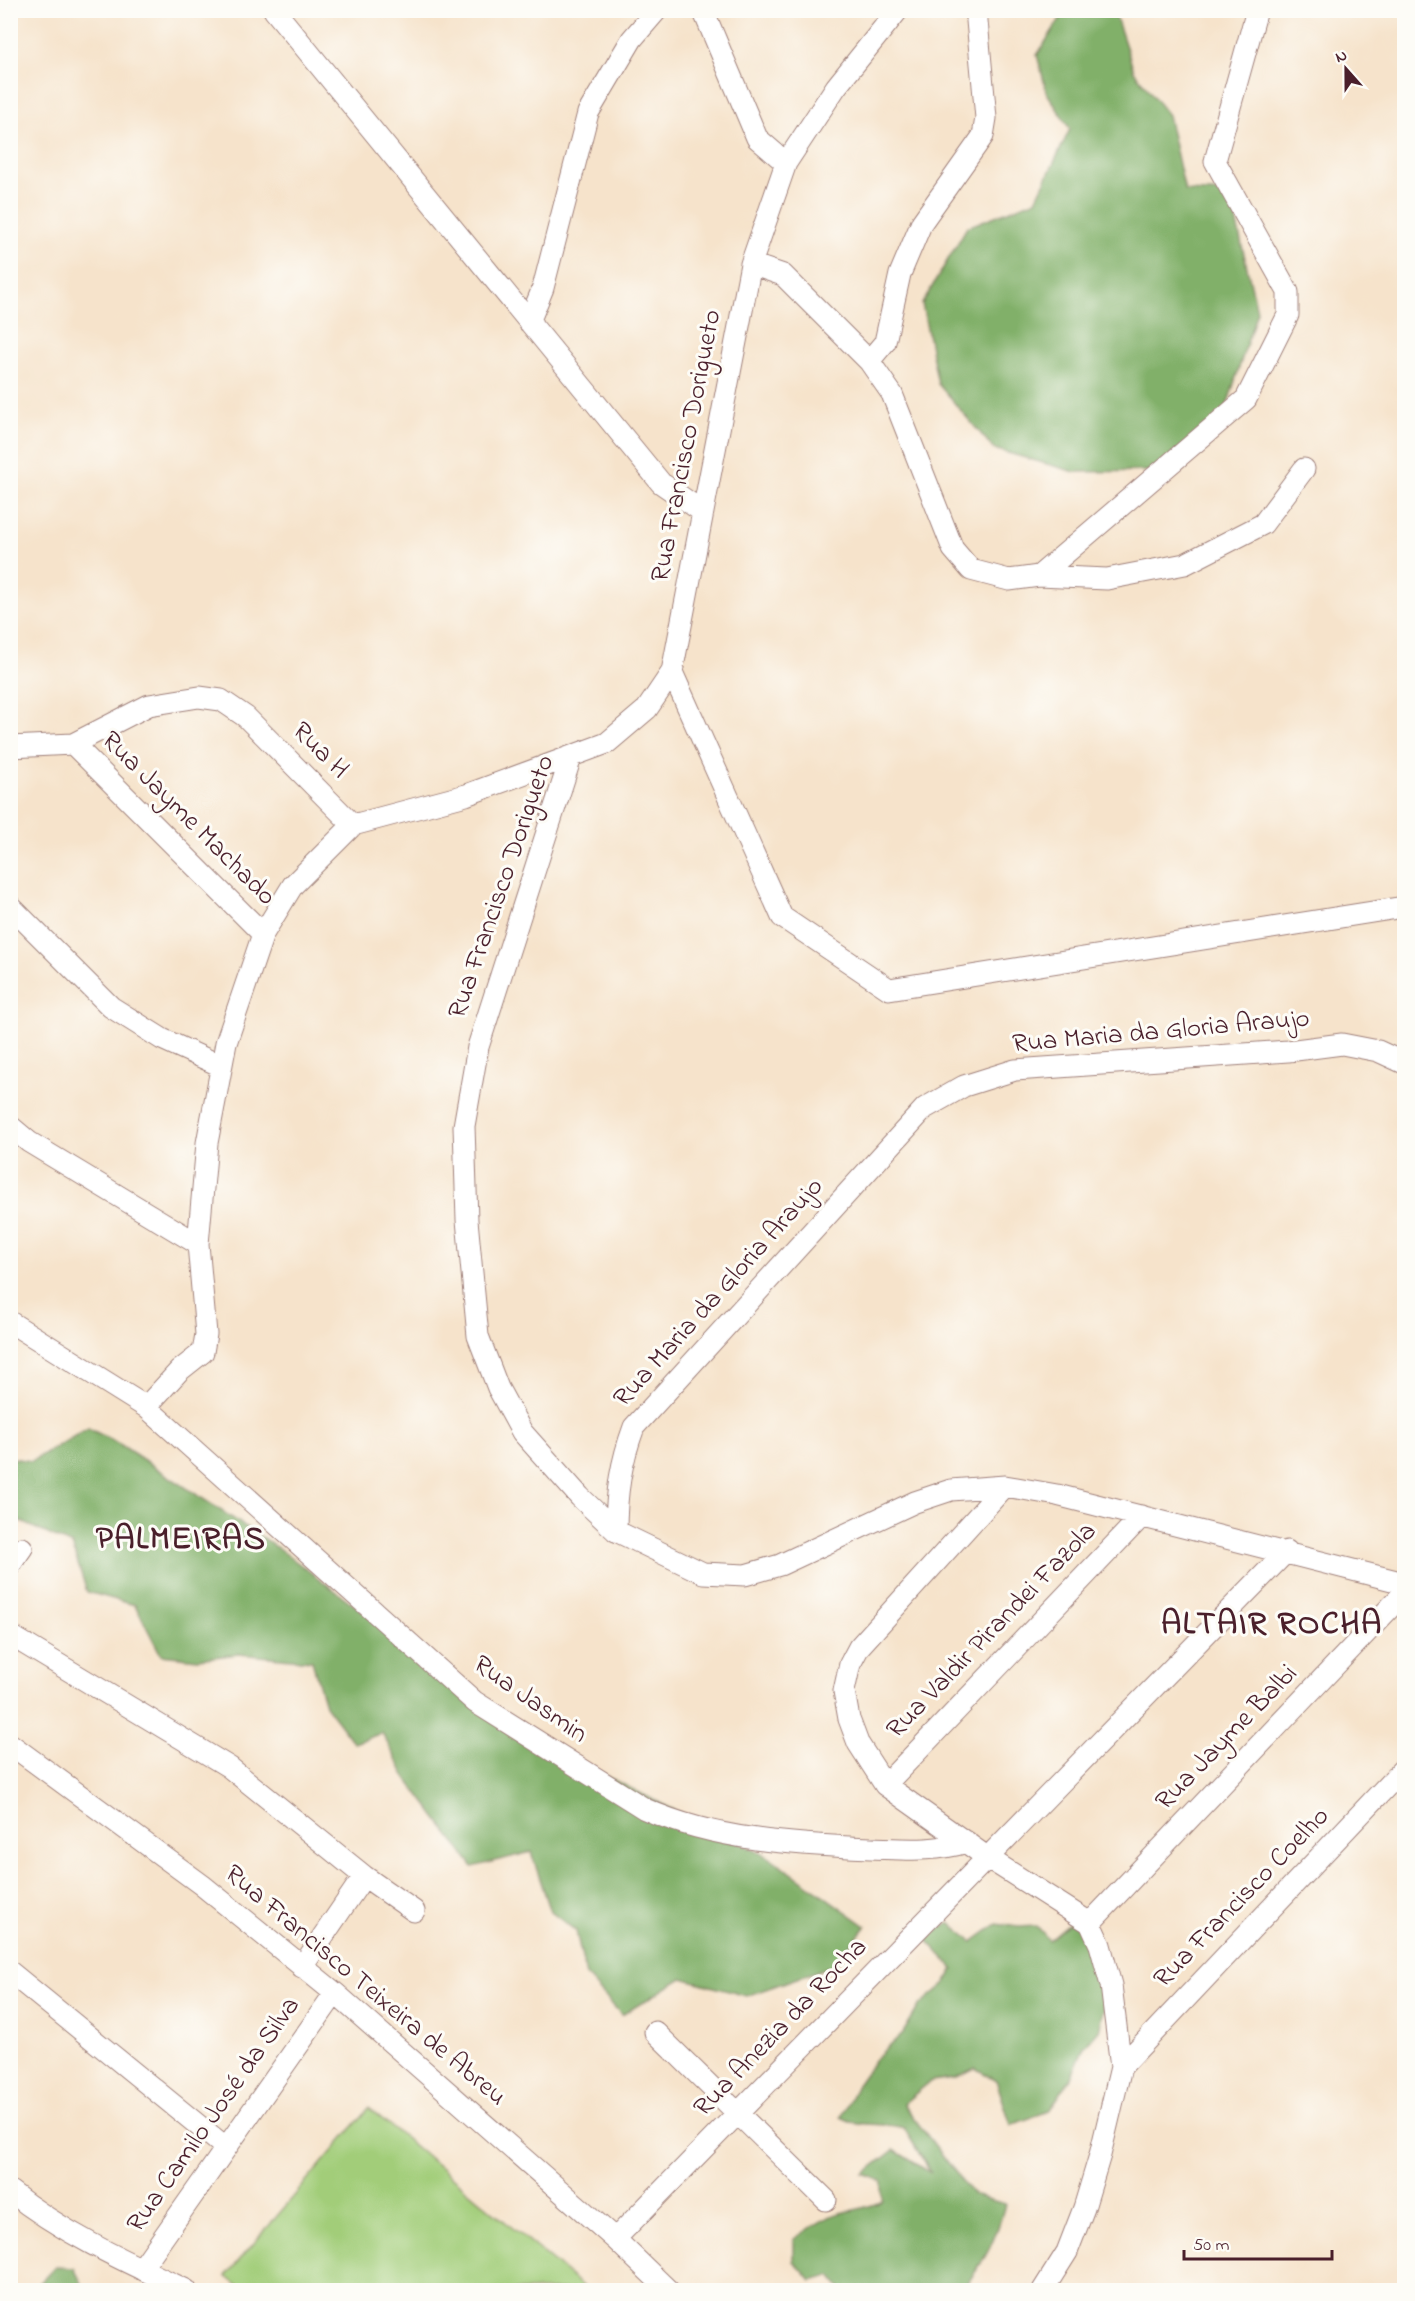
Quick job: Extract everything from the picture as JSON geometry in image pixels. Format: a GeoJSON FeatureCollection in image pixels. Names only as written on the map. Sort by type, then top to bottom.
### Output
{"type":"FeatureCollection","features":[{"type":"Feature","properties":{"kind":"street"},"geometry":{"type":"LineString","coordinates":[[274,10],[661,483],[703,512]]}},
{"type":"Feature","properties":{"kind":"street"},"geometry":{"type":"LineString","coordinates":[[529,322],[543,288],[588,113],[632,39],[657,10]]}},
{"type":"Feature","properties":{"kind":"street"},"geometry":{"type":"LineString","coordinates":[[704,10],[757,138],[786,163]]}},
{"type":"Feature","properties":{"kind":"street","name":"Rua Francisco Dorigueto"},"geometry":{"type":"LineString","coordinates":[[616,1531],[580,1497],[522,1431],[498,1388],[478,1336],[467,1220],[464,1126],[478,1047],[571,757],[607,742],[646,709],[672,672],[751,264],[786,163],[836,87],[898,10]]}},
{"type":"Feature","properties":{"kind":"street"},"geometry":{"type":"LineString","coordinates":[[869,361],[885,342],[900,274],[922,222],[983,136],[986,118],[976,10]]}},
{"type":"Feature","properties":{"kind":"street"},"geometry":{"type":"LineString","coordinates":[[1039,576],[1246,399],[1288,315],[1288,292],[1215,161],[1257,10]]}},
{"type":"Feature","properties":{"kind":"street"},"geometry":{"type":"LineString","coordinates":[[751,264],[783,275],[869,361],[892,394],[953,549],[971,570],[1009,580],[1039,576],[1107,579],[1185,564],[1263,524],[1304,469]]}},
{"type":"Feature","properties":{"kind":"street"},"geometry":{"type":"LineString","coordinates":[[672,672],[782,917],[889,989],[1404,908]]}},
{"type":"Feature","properties":{"kind":"street","name":"Rua H"},"geometry":{"type":"LineString","coordinates":[[73,744],[149,705],[199,698],[221,700],[246,717],[353,825]]}},
{"type":"Feature","properties":{"kind":"street"},"geometry":{"type":"LineString","coordinates":[[11,746],[73,744]]}},
{"type":"Feature","properties":{"kind":"street","name":"Rua Jayme Machado"},"geometry":{"type":"LineString","coordinates":[[73,744],[263,934]]}},
{"type":"Feature","properties":{"kind":"street"},"geometry":{"type":"LineString","coordinates":[[146,1407],[179,1371],[203,1352],[206,1334],[198,1244],[207,1143],[221,1066],[226,1043],[263,934],[293,885],[353,825],[466,795],[571,757]]}},
{"type":"Feature","properties":{"kind":"street"},"geometry":{"type":"LineString","coordinates":[[10,906],[111,1007],[162,1039],[221,1066]]}},
{"type":"Feature","properties":{"kind":"street","name":"Rua Maria da Gloria Araujo"},"geometry":{"type":"LineString","coordinates":[[616,1531],[616,1498],[621,1461],[634,1427],[925,1108],[964,1086],[1016,1070],[1288,1051],[1342,1044],[1378,1051],[1404,1063]]}},
{"type":"Feature","properties":{"kind":"street"},"geometry":{"type":"LineString","coordinates":[[10,1126],[29,1142],[198,1244]]}},
{"type":"Feature","properties":{"kind":"street","name":"Rua Jasmin"},"geometry":{"type":"LineString","coordinates":[[10,1322],[146,1407],[475,1702],[645,1809],[671,1821],[716,1832],[819,1846],[933,1850],[967,1842]]}},
{"type":"Feature","properties":{"kind":"street"},"geometry":{"type":"LineString","coordinates":[[616,1531],[703,1573],[745,1575],[780,1565],[915,1502],[951,1490],[1005,1486],[1057,1495],[1287,1551],[1404,1583]]}},
{"type":"Feature","properties":{"kind":"street"},"geometry":{"type":"LineString","coordinates":[[1005,1486],[859,1647],[850,1664],[844,1691],[849,1719],[858,1743],[885,1785],[988,1858],[1090,1923],[1100,1945],[1111,1985],[1120,2067],[1100,2155],[1084,2208],[1067,2252],[1043,2290]]}},
{"type":"Feature","properties":{"kind":"street","name":"Rua Valdir Pirandei Fazola"},"geometry":{"type":"LineString","coordinates":[[885,1785],[1142,1516]]}},
{"type":"Feature","properties":{"kind":"street","name":"Rua Anezia da Rocha"},"geometry":{"type":"LineString","coordinates":[[615,2239],[913,1931],[988,1858],[1287,1551]]}},
{"type":"Feature","properties":{"kind":"street","name":"Rua Jayme Balbi"},"geometry":{"type":"LineString","coordinates":[[1090,1923],[1404,1593]]}},
{"type":"Feature","properties":{"kind":"street"},"geometry":{"type":"LineString","coordinates":[[10,1635],[229,1767],[364,1876],[414,1911]]}},
{"type":"Feature","properties":{"kind":"street","name":"Rua Francisco Teixeira de Abreu"},"geometry":{"type":"LineString","coordinates":[[10,1744],[202,1885],[335,1993],[615,2239],[668,2290]]}},
{"type":"Feature","properties":{"kind":"street","name":"Rua Francisco Coelho"},"geometry":{"type":"LineString","coordinates":[[1120,2067],[1404,1768]]}},
{"type":"Feature","properties":{"kind":"street"},"geometry":{"type":"LineString","coordinates":[[302,1967],[364,1876]]}},
{"type":"Feature","properties":{"kind":"street"},"geometry":{"type":"LineString","coordinates":[[10,1972],[225,2147]]}},
{"type":"Feature","properties":{"kind":"street","name":"Rua Camilo José da Silva"},"geometry":{"type":"LineString","coordinates":[[141,2269],[335,1993]]}},
{"type":"Feature","properties":{"kind":"street"},"geometry":{"type":"LineString","coordinates":[[655,2032],[826,2200]]}},
{"type":"Feature","properties":{"kind":"street"},"geometry":{"type":"LineString","coordinates":[[10,2191],[27,2205],[141,2269],[186,2290]]}},
{"type":"Feature","properties":{"kind":"green space"},"geometry":{"type":"Polygon","coordinates":[[[1061,11],[1114,11],[1134,71],[1168,115],[1185,191],[1230,193],[1257,311],[1220,428],[1161,471],[1075,472],[994,449],[938,384],[922,304],[967,227],[1036,200],[1070,129],[1047,93],[1037,55],[1062,16],[1061,11]]]}},
{"type":"Feature","properties":{"kind":"green space"},"geometry":{"type":"Polygon","coordinates":[[[88,1428],[121,1445],[278,1548],[538,1742],[772,1859],[866,1926],[834,1965],[746,1996],[682,1978],[622,2015],[586,1976],[576,1931],[551,1912],[531,1852],[473,1867],[407,1779],[382,1733],[354,1743],[325,1705],[312,1661],[238,1654],[198,1659],[161,1655],[135,1605],[87,1592],[72,1545],[11,1517],[11,1458],[32,1461],[88,1428]]]}},
{"type":"Feature","properties":{"kind":"green space"},"geometry":{"type":"Polygon","coordinates":[[[1079,1915],[1111,1985],[1099,2030],[1084,2047],[1071,2078],[1049,2111],[1011,2125],[996,2080],[975,2068],[955,2078],[931,2081],[903,2104],[973,2195],[1005,2204],[994,2239],[983,2260],[962,2290],[842,2290],[831,2276],[811,2281],[794,2261],[794,2239],[834,2215],[882,2201],[882,2181],[863,2174],[894,2150],[931,2173],[904,2128],[856,2123],[841,2117],[857,2085],[876,2058],[903,2033],[919,2006],[945,1984],[954,1969],[926,1939],[950,1922],[972,1942],[997,1924],[1019,1927],[1037,1926],[1049,1940],[1079,1915]]]}},
{"type":"Feature","properties":{"kind":"green space"},"geometry":{"type":"Polygon","coordinates":[[[369,2108],[587,2290],[244,2290],[226,2276],[369,2108]]]}},
{"type":"Feature","properties":{"kind":"green space"},"geometry":{"type":"Polygon","coordinates":[[[55,2267],[74,2268],[85,2290],[33,2290],[55,2267]]]}},
{"type":"Feature","properties":{"kind":"district","name":"PALMEIRAS"},"geometry":{"type":"Point","coordinates":[181,1540]}},
{"type":"Feature","properties":{"kind":"district","name":"ALTAIR ROCHA"},"geometry":{"type":"Point","coordinates":[1272,1625]}}]}
